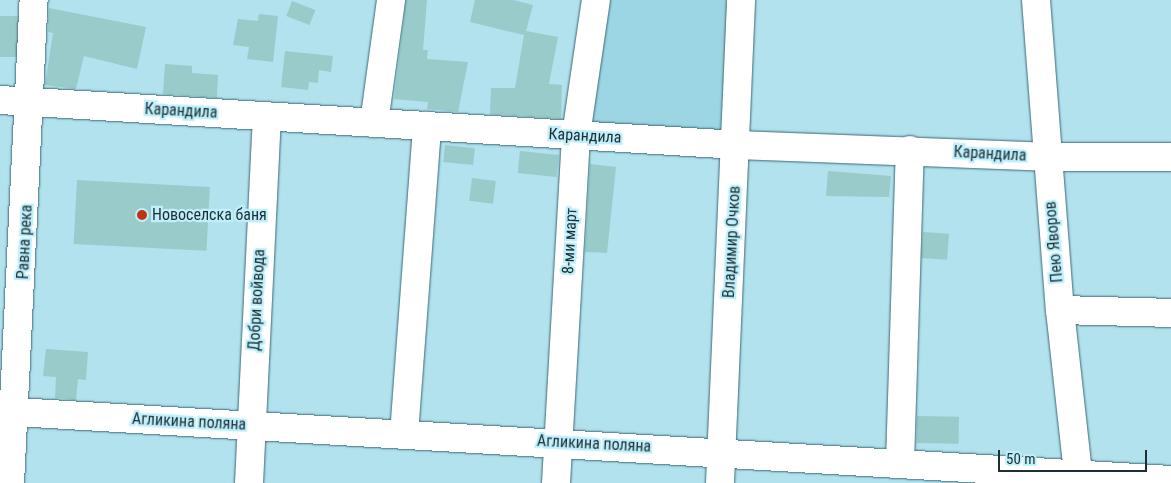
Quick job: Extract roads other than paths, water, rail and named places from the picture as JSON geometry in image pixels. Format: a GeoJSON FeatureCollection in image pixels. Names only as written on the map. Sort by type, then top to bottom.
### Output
{"type":"FeatureCollection","features":[{"type":"Feature","properties":{"kind":"street","name":"Равна река"},"geometry":{"type":"LineString","coordinates":[[10,483],[16,412],[32,102],[34,0]]}},
{"type":"Feature","properties":{"kind":"street"},"geometry":{"type":"LineString","coordinates":[[374,123],[391,0]]}},
{"type":"Feature","properties":{"kind":"street","name":"8-ми март"},"geometry":{"type":"LineString","coordinates":[[556,483],[576,135],[596,0]]}},
{"type":"Feature","properties":{"kind":"street","name":"Владимир Очков"},"geometry":{"type":"LineString","coordinates":[[720,483],[737,145],[741,0]]}},
{"type":"Feature","properties":{"kind":"street","name":"Пею Яворов"},"geometry":{"type":"LineString","coordinates":[[1036,0],[1046,157],[1078,479]]}},
{"type":"Feature","properties":{"kind":"street","name":"Карандила"},"geometry":{"type":"LineString","coordinates":[[0,100],[737,145],[910,150],[1046,157],[1171,157]]}},
{"type":"Feature","properties":{"kind":"street","name":"Добри войвода"},"geometry":{"type":"LineString","coordinates":[[249,483],[250,425],[267,116]]}},
{"type":"Feature","properties":{"kind":"street"},"geometry":{"type":"LineString","coordinates":[[404,434],[428,126]]}},
{"type":"Feature","properties":{"kind":"street"},"geometry":{"type":"LineString","coordinates":[[900,463],[910,150]]}},
{"type":"Feature","properties":{"kind":"street"},"geometry":{"type":"LineString","coordinates":[[1060,310],[1171,313]]}},
{"type":"Feature","properties":{"kind":"street","name":"Агликина поляна"},"geometry":{"type":"LineString","coordinates":[[16,412],[900,463],[1078,479],[1171,480]]}},
{"type":"Feature","properties":{"kind":"place","name":"Новоселска баня"},"geometry":{"type":"Point","coordinates":[142,215]}}]}
